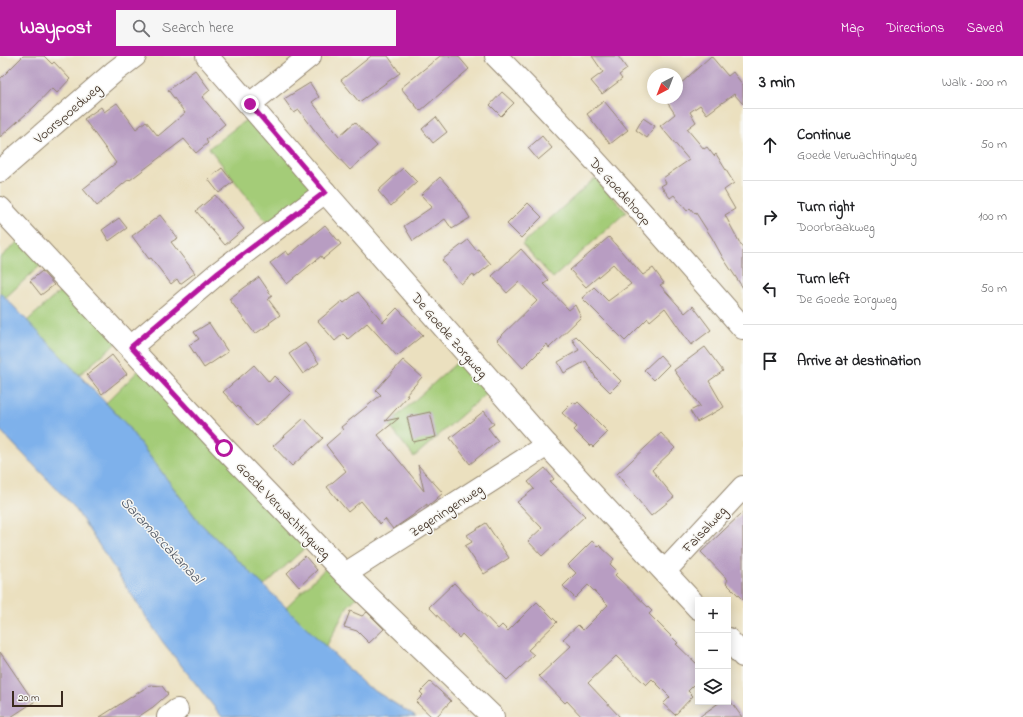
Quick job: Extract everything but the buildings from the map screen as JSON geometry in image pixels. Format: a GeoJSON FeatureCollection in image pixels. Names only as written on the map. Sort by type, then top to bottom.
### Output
{"type":"FeatureCollection","features":[{"type":"Feature","properties":{"kind":"street","name":"Voorspoedweg"},"geometry":{"type":"LineString","coordinates":[[0,171],[114,72],[135,56]]}},
{"type":"Feature","properties":{"kind":"street","name":"De Goede Zorgweg"},"geometry":{"type":"LineString","coordinates":[[207,56],[547,445],[695,605]]}},
{"type":"Feature","properties":{"kind":"street"},"geometry":{"type":"LineString","coordinates":[[250,104],[310,56]]}},
{"type":"Feature","properties":{"kind":"street","name":"De Goedehoop"},"geometry":{"type":"LineString","coordinates":[[496,56],[589,156],[743,328]]}},
{"type":"Feature","properties":{"kind":"street"},"geometry":{"type":"LineString","coordinates":[[131,347],[218,273],[325,192]]}},
{"type":"Feature","properties":{"kind":"street","name":"Goede Verwachtingweg"},"geometry":{"type":"LineString","coordinates":[[0,208],[224,448],[345,574],[493,717]]}},
{"type":"Feature","properties":{"kind":"street","name":"Zegeningenweg"},"geometry":{"type":"LineString","coordinates":[[345,574],[547,445]]}},
{"type":"Feature","properties":{"kind":"street","name":"Faisalweg"},"geometry":{"type":"LineString","coordinates":[[665,571],[743,487]]}},
{"type":"Feature","properties":{"kind":"street"},"geometry":{"type":"LineString","coordinates":[[731,643],[743,656]]}},
{"type":"Feature","properties":{"kind":"green space"},"geometry":{"type":"Polygon","coordinates":[[[251,116],[313,189],[269,225],[209,148],[251,116]]]}},
{"type":"Feature","properties":{"kind":"green space"},"geometry":{"type":"Polygon","coordinates":[[[595,178],[626,212],[553,278],[522,244],[595,178]]]}},
{"type":"Feature","properties":{"kind":"green space"},"geometry":{"type":"Polygon","coordinates":[[[20,240],[43,263],[5,298],[0,292],[0,258],[20,240]]]}},
{"type":"Feature","properties":{"kind":"green space"},"geometry":{"type":"Polygon","coordinates":[[[66,286],[117,342],[79,375],[27,321],[66,286]]]}},
{"type":"Feature","properties":{"kind":"green space"},"geometry":{"type":"Polygon","coordinates":[[[461,359],[489,391],[414,457],[388,424],[461,359]]]}},
{"type":"Feature","properties":{"kind":"green space"},"geometry":{"type":"Polygon","coordinates":[[[141,368],[308,545],[264,586],[199,522],[125,423],[106,403],[141,368]]]}},
{"type":"Feature","properties":{"kind":"green space"},"geometry":{"type":"Polygon","coordinates":[[[329,565],[358,596],[347,607],[326,647],[286,607],[329,565]]]}},
{"type":"Feature","properties":{"kind":"water","name":"Saramaccakanaal"},"geometry":{"type":"Polygon","coordinates":[[[0,292],[125,423],[199,522],[364,684],[416,717],[222,717],[162,641],[74,507],[0,430],[0,292]]]}},
{"type":"Feature","properties":{"kind":"route"},"geometry":{"type":"LineString","coordinates":[[224,448],[131,347],[218,273],[325,192],[250,104]]}}]}
